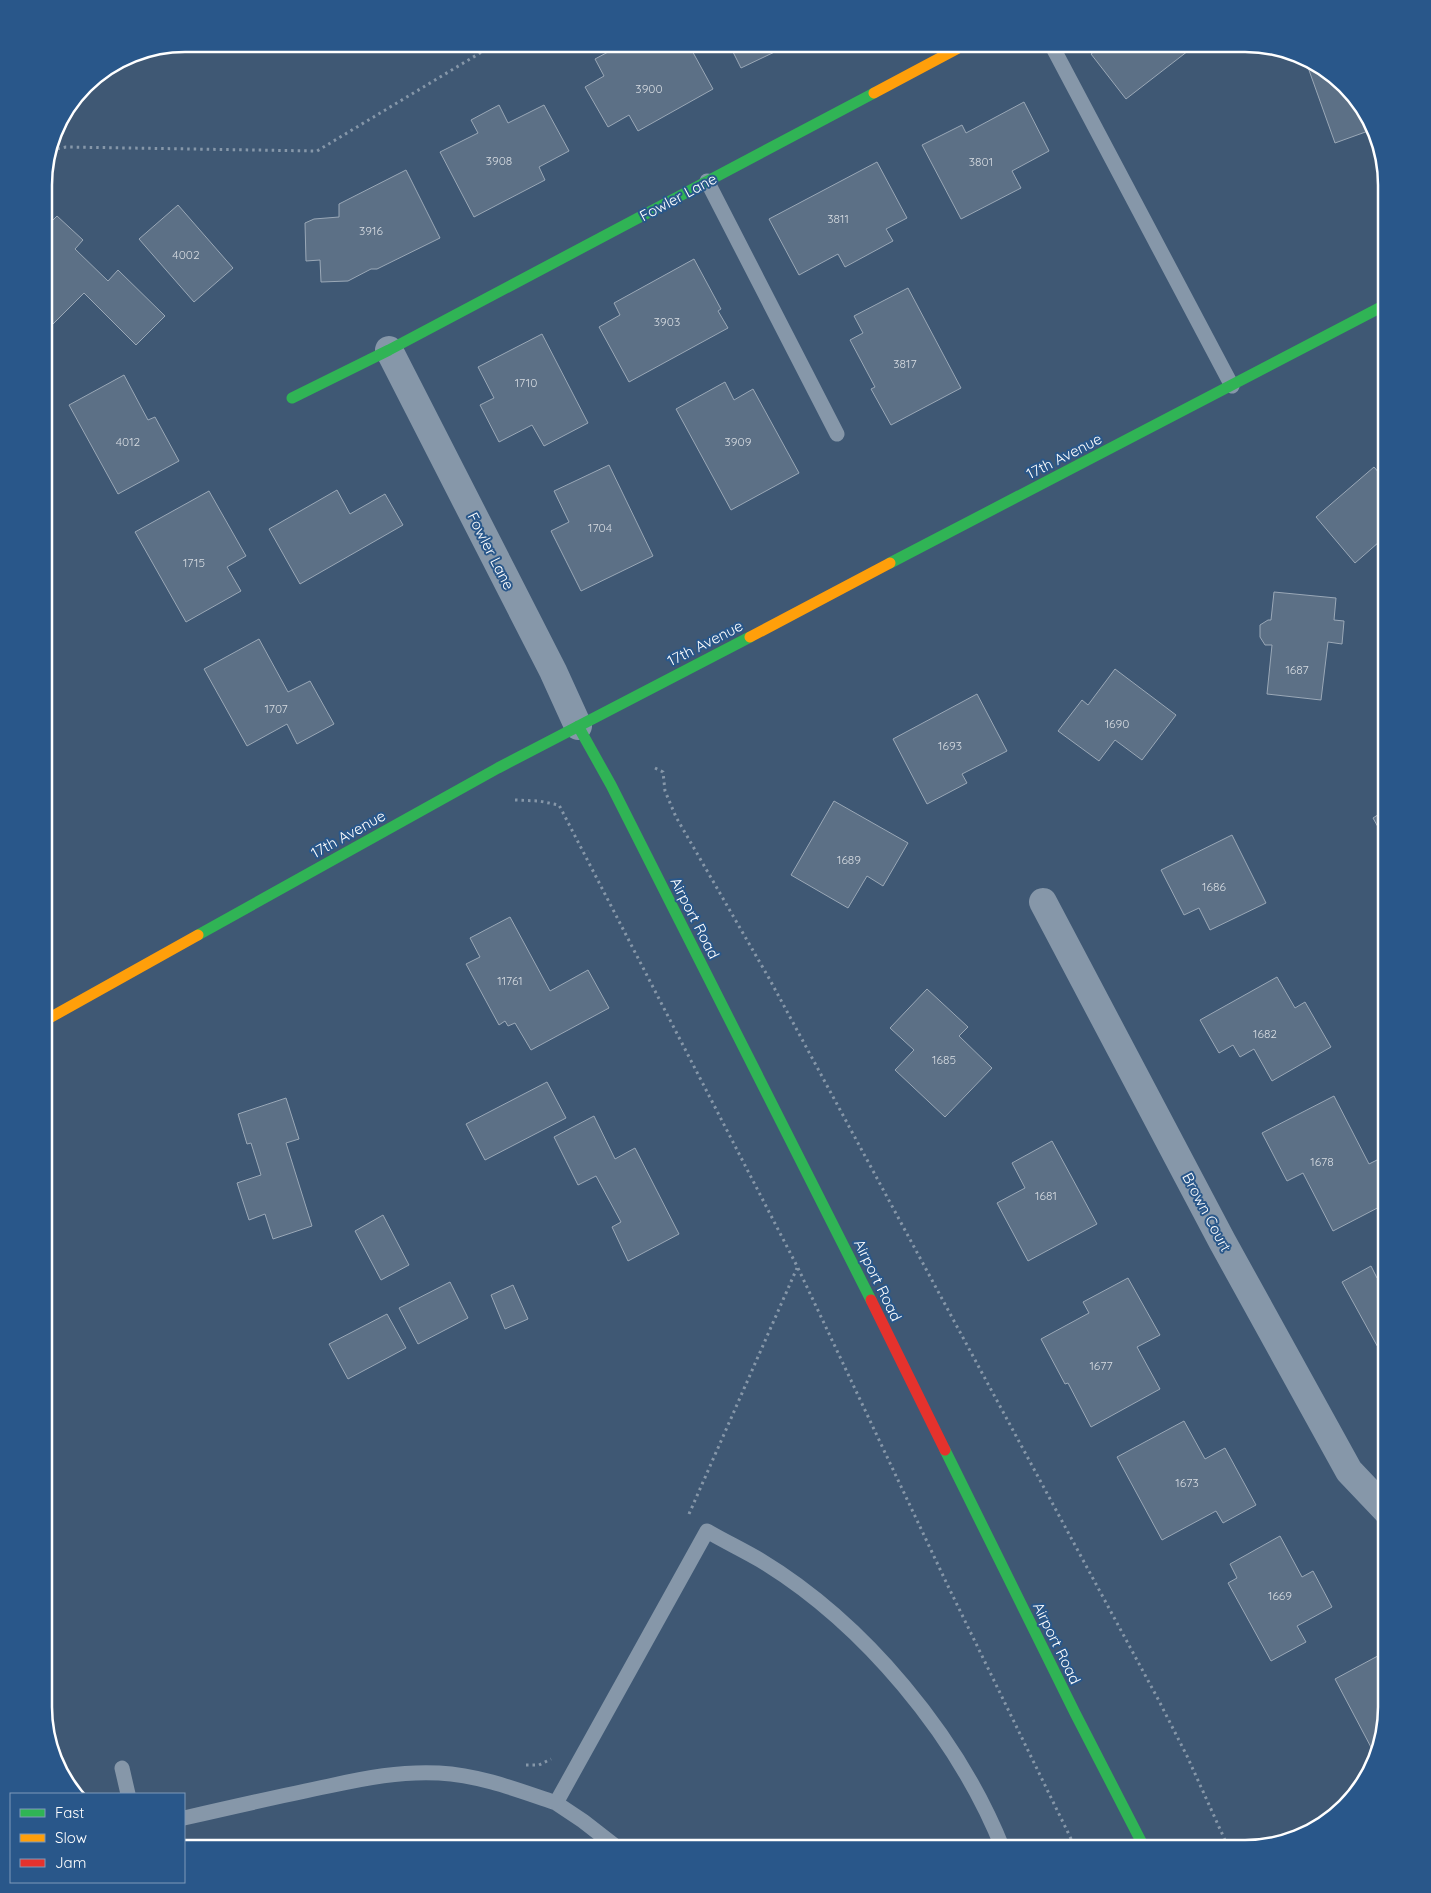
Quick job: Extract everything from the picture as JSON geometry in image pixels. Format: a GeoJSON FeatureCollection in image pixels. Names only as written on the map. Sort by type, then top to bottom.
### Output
{"type":"FeatureCollection","features":[{"type":"Feature","properties":{"kind":"main road","name":"Fowler Lane"},"geometry":{"type":"LineString","coordinates":[[292,398],[389,350],[950,53]]}},
{"type":"Feature","properties":{"kind":"main road","name":"17th Avenue"},"geometry":{"type":"LineString","coordinates":[[52,1016],[498,768],[1378,309]]}},
{"type":"Feature","properties":{"kind":"main road","name":"Airport Road"},"geometry":{"type":"LineString","coordinates":[[578,726],[611,785],[829,1215],[1075,1713],[1140,1840]]}},
{"type":"Feature","properties":{"kind":"street","name":"Fowler Lane"},"geometry":{"type":"LineString","coordinates":[[389,350],[578,726]]}},
{"type":"Feature","properties":{"kind":"street","name":"Brown Court"},"geometry":{"type":"LineString","coordinates":[[1043,902],[1222,1241],[1349,1471],[1378,1502]]}},
{"type":"Feature","properties":{"kind":"lane"},"geometry":{"type":"LineString","coordinates":[[1056,53],[1232,386]]}},
{"type":"Feature","properties":{"kind":"lane"},"geometry":{"type":"LineString","coordinates":[[707,181],[837,434]]}},
{"type":"Feature","properties":{"kind":"lane"},"geometry":{"type":"LineString","coordinates":[[556,1804],[707,1531],[761,1560],[787,1579],[839,1620],[874,1654],[922,1708],[951,1750],[972,1784],[999,1840]]}},
{"type":"Feature","properties":{"kind":"lane"},"geometry":{"type":"LineString","coordinates":[[122,1768],[128,1793]]}},
{"type":"Feature","properties":{"kind":"lane"},"geometry":{"type":"LineString","coordinates":[[185,1818],[362,1779],[402,1773],[439,1773],[474,1778],[502,1785],[556,1804],[583,1820],[608,1840]]}},
{"type":"Feature","properties":{"kind":"path"},"geometry":{"type":"LineString","coordinates":[[58,149],[66,147],[317,151],[481,52]]}},
{"type":"Feature","properties":{"kind":"path"},"geometry":{"type":"LineString","coordinates":[[656,768],[663,772],[665,791],[676,817],[770,980],[1162,1707],[1187,1756],[1225,1840]]}},
{"type":"Feature","properties":{"kind":"path"},"geometry":{"type":"LineString","coordinates":[[515,800],[539,801],[559,805],[798,1268],[947,1584],[1072,1840]]}},
{"type":"Feature","properties":{"kind":"path"},"geometry":{"type":"LineString","coordinates":[[686,1518],[798,1268]]}},
{"type":"Feature","properties":{"kind":"path"},"geometry":{"type":"LineString","coordinates":[[526,1765],[539,1765],[552,1759],[555,1754]]}},
{"type":"Feature","properties":{"kind":"building"},"geometry":{"type":"Polygon","coordinates":[[[607,52],[693,52],[713,89],[638,131],[629,115],[608,127],[585,87],[604,76],[595,59],[607,52]]]}},
{"type":"Feature","properties":{"kind":"building"},"geometry":{"type":"Polygon","coordinates":[[[733,53],[773,53],[741,68],[733,53]]]}},
{"type":"Feature","properties":{"kind":"building"},"geometry":{"type":"Polygon","coordinates":[[[1092,53],[1185,53],[1126,99],[1091,54],[1092,53]]]}},
{"type":"Feature","properties":{"kind":"building"},"geometry":{"type":"Polygon","coordinates":[[[1308,68],[1340,91],[1356,111],[1367,132],[1335,143],[1308,68]]]}},
{"type":"Feature","properties":{"kind":"building"},"geometry":{"type":"Polygon","coordinates":[[[1024,102],[1049,151],[1012,171],[1021,188],[961,219],[922,145],[962,125],[966,133],[1024,102]]]}},
{"type":"Feature","properties":{"kind":"building"},"geometry":{"type":"Polygon","coordinates":[[[499,105],[508,123],[544,105],[569,151],[539,167],[545,180],[474,217],[440,152],[478,133],[471,120],[499,105]]]}},
{"type":"Feature","properties":{"kind":"building"},"geometry":{"type":"Polygon","coordinates":[[[877,162],[907,218],[886,229],[893,241],[845,267],[838,254],[799,275],[769,219],[877,162]]]}},
{"type":"Feature","properties":{"kind":"building"},"geometry":{"type":"Polygon","coordinates":[[[406,170],[440,238],[348,281],[321,282],[320,260],[306,261],[305,223],[314,219],[339,217],[339,204],[406,170]]]}},
{"type":"Feature","properties":{"kind":"building"},"geometry":{"type":"Polygon","coordinates":[[[178,205],[233,268],[194,302],[139,239],[178,205]]]}},
{"type":"Feature","properties":{"kind":"building"},"geometry":{"type":"Polygon","coordinates":[[[57,216],[83,240],[75,249],[108,281],[118,270],[165,316],[136,345],[84,293],[53,324],[53,220],[57,216]]]}},
{"type":"Feature","properties":{"kind":"building"},"geometry":{"type":"Polygon","coordinates":[[[694,259],[721,309],[718,311],[728,328],[629,382],[599,327],[620,315],[614,303],[694,259]]]}},
{"type":"Feature","properties":{"kind":"building"},"geometry":{"type":"Polygon","coordinates":[[[908,288],[961,388],[891,425],[871,389],[875,387],[850,340],[863,333],[854,316],[908,288]]]}},
{"type":"Feature","properties":{"kind":"building"},"geometry":{"type":"Polygon","coordinates":[[[542,334],[588,423],[544,446],[532,425],[499,442],[480,405],[494,398],[478,367],[542,334]]]}},
{"type":"Feature","properties":{"kind":"building"},"geometry":{"type":"Polygon","coordinates":[[[124,375],[148,420],[155,417],[179,461],[118,494],[69,405],[124,375]]]}},
{"type":"Feature","properties":{"kind":"building"},"geometry":{"type":"Polygon","coordinates":[[[725,382],[734,400],[753,389],[799,473],[731,510],[676,409],[725,382]]]}},
{"type":"Feature","properties":{"kind":"building"},"geometry":{"type":"Polygon","coordinates":[[[609,465],[653,556],[581,591],[551,531],[569,522],[554,491],[609,465]]]}},
{"type":"Feature","properties":{"kind":"building"},"geometry":{"type":"Polygon","coordinates":[[[1374,467],[1378,472],[1378,543],[1355,563],[1316,517],[1374,467]]]}},
{"type":"Feature","properties":{"kind":"building"},"geometry":{"type":"Polygon","coordinates":[[[337,490],[350,514],[385,494],[403,525],[300,584],[269,529],[337,490]]]}},
{"type":"Feature","properties":{"kind":"building"},"geometry":{"type":"Polygon","coordinates":[[[209,491],[246,556],[227,567],[241,591],[186,622],[135,532],[209,491]]]}},
{"type":"Feature","properties":{"kind":"building"},"geometry":{"type":"Polygon","coordinates":[[[1274,592],[1336,598],[1334,620],[1344,621],[1342,644],[1328,642],[1321,700],[1267,694],[1272,645],[1265,645],[1260,637],[1260,625],[1271,620],[1274,592]]]}},
{"type":"Feature","properties":{"kind":"building"},"geometry":{"type":"Polygon","coordinates":[[[259,639],[288,692],[310,681],[334,724],[297,744],[287,724],[247,746],[204,669],[259,639]]]}},
{"type":"Feature","properties":{"kind":"building"},"geometry":{"type":"Polygon","coordinates":[[[1115,669],[1176,715],[1142,760],[1115,740],[1099,761],[1058,731],[1082,700],[1088,705],[1115,669]]]}},
{"type":"Feature","properties":{"kind":"building"},"geometry":{"type":"Polygon","coordinates":[[[977,694],[1007,751],[962,774],[967,783],[927,804],[893,739],[977,694]]]}},
{"type":"Feature","properties":{"kind":"building"},"geometry":{"type":"Polygon","coordinates":[[[834,801],[908,843],[883,886],[867,876],[848,908],[791,875],[834,801]]]}},
{"type":"Feature","properties":{"kind":"building"},"geometry":{"type":"Polygon","coordinates":[[[1378,815],[1378,827],[1373,818],[1378,815]]]}},
{"type":"Feature","properties":{"kind":"building"},"geometry":{"type":"Polygon","coordinates":[[[1232,835],[1266,903],[1210,930],[1199,908],[1184,915],[1161,870],[1232,835]]]}},
{"type":"Feature","properties":{"kind":"building"},"geometry":{"type":"Polygon","coordinates":[[[510,917],[550,991],[588,970],[609,1008],[531,1050],[515,1023],[508,1026],[505,1021],[499,1025],[466,964],[480,957],[470,938],[510,917]]]}},
{"type":"Feature","properties":{"kind":"building"},"geometry":{"type":"Polygon","coordinates":[[[1277,977],[1295,1008],[1305,1002],[1331,1047],[1272,1081],[1254,1049],[1240,1057],[1233,1045],[1219,1053],[1200,1020],[1277,977]]]}},
{"type":"Feature","properties":{"kind":"building"},"geometry":{"type":"Polygon","coordinates":[[[927,989],[968,1027],[959,1036],[992,1068],[945,1117],[895,1070],[914,1050],[890,1028],[927,989]]]}},
{"type":"Feature","properties":{"kind":"building"},"geometry":{"type":"Polygon","coordinates":[[[547,1082],[566,1118],[485,1160],[466,1124],[547,1082]]]}},
{"type":"Feature","properties":{"kind":"building"},"geometry":{"type":"Polygon","coordinates":[[[1334,1096],[1369,1164],[1378,1160],[1378,1208],[1333,1231],[1303,1173],[1287,1181],[1262,1133],[1334,1096]]]}},
{"type":"Feature","properties":{"kind":"building"},"geometry":{"type":"Polygon","coordinates":[[[286,1098],[299,1139],[286,1143],[312,1226],[273,1239],[265,1214],[249,1220],[237,1183],[261,1175],[251,1143],[247,1144],[238,1114],[286,1098]]]}},
{"type":"Feature","properties":{"kind":"building"},"geometry":{"type":"Polygon","coordinates":[[[594,1116],[615,1159],[635,1148],[679,1234],[628,1261],[612,1227],[621,1222],[596,1176],[578,1185],[554,1137],[594,1116]]]}},
{"type":"Feature","properties":{"kind":"building"},"geometry":{"type":"Polygon","coordinates":[[[1052,1141],[1097,1224],[1028,1261],[997,1203],[1025,1188],[1012,1163],[1052,1141]]]}},
{"type":"Feature","properties":{"kind":"building"},"geometry":{"type":"Polygon","coordinates":[[[383,1215],[409,1265],[381,1280],[355,1231],[383,1215]]]}},
{"type":"Feature","properties":{"kind":"building"},"geometry":{"type":"Polygon","coordinates":[[[1371,1266],[1378,1277],[1378,1347],[1342,1282],[1371,1266]]]}},
{"type":"Feature","properties":{"kind":"building"},"geometry":{"type":"Polygon","coordinates":[[[1128,1278],[1160,1335],[1137,1347],[1160,1389],[1091,1427],[1068,1383],[1065,1384],[1041,1339],[1089,1313],[1083,1302],[1128,1278]]]}},
{"type":"Feature","properties":{"kind":"building"},"geometry":{"type":"Polygon","coordinates":[[[450,1282],[468,1318],[418,1344],[399,1308],[450,1282]]]}},
{"type":"Feature","properties":{"kind":"building"},"geometry":{"type":"Polygon","coordinates":[[[513,1285],[528,1319],[505,1329],[491,1295],[513,1285]]]}},
{"type":"Feature","properties":{"kind":"building"},"geometry":{"type":"Polygon","coordinates":[[[387,1314],[406,1348],[348,1379],[329,1344],[387,1314]]]}},
{"type":"Feature","properties":{"kind":"building"},"geometry":{"type":"Polygon","coordinates":[[[1184,1421],[1205,1459],[1225,1448],[1256,1505],[1223,1523],[1216,1511],[1162,1540],[1117,1457],[1184,1421]]]}},
{"type":"Feature","properties":{"kind":"building"},"geometry":{"type":"Polygon","coordinates":[[[1280,1536],[1302,1577],[1313,1571],[1332,1607],[1297,1626],[1306,1642],[1271,1661],[1228,1583],[1237,1578],[1230,1564],[1280,1536]]]}},
{"type":"Feature","properties":{"kind":"building"},"geometry":{"type":"Polygon","coordinates":[[[1378,1656],[1377,1725],[1372,1749],[1335,1679],[1378,1656]]]}},
{"type":"Feature","properties":{"kind":"traffic: fast"},"geometry":{"type":"LineString","coordinates":[[292,398],[389,350],[874,93]]}},
{"type":"Feature","properties":{"kind":"traffic: fast"},"geometry":{"type":"LineString","coordinates":[[890,563],[1378,309]]}},
{"type":"Feature","properties":{"kind":"traffic: fast"},"geometry":{"type":"LineString","coordinates":[[198,935],[498,768],[750,637]]}},
{"type":"Feature","properties":{"kind":"traffic: fast"},"geometry":{"type":"LineString","coordinates":[[578,726],[611,785],[871,1300]]}},
{"type":"Feature","properties":{"kind":"traffic: fast"},"geometry":{"type":"LineString","coordinates":[[945,1450],[1075,1713],[1140,1840]]}},
{"type":"Feature","properties":{"kind":"traffic: slow"},"geometry":{"type":"LineString","coordinates":[[874,93],[950,53]]}},
{"type":"Feature","properties":{"kind":"traffic: slow"},"geometry":{"type":"LineString","coordinates":[[750,637],[890,563]]}},
{"type":"Feature","properties":{"kind":"traffic: slow"},"geometry":{"type":"LineString","coordinates":[[52,1016],[198,935]]}},
{"type":"Feature","properties":{"kind":"traffic: jam"},"geometry":{"type":"LineString","coordinates":[[871,1300],[945,1450]]}}]}
